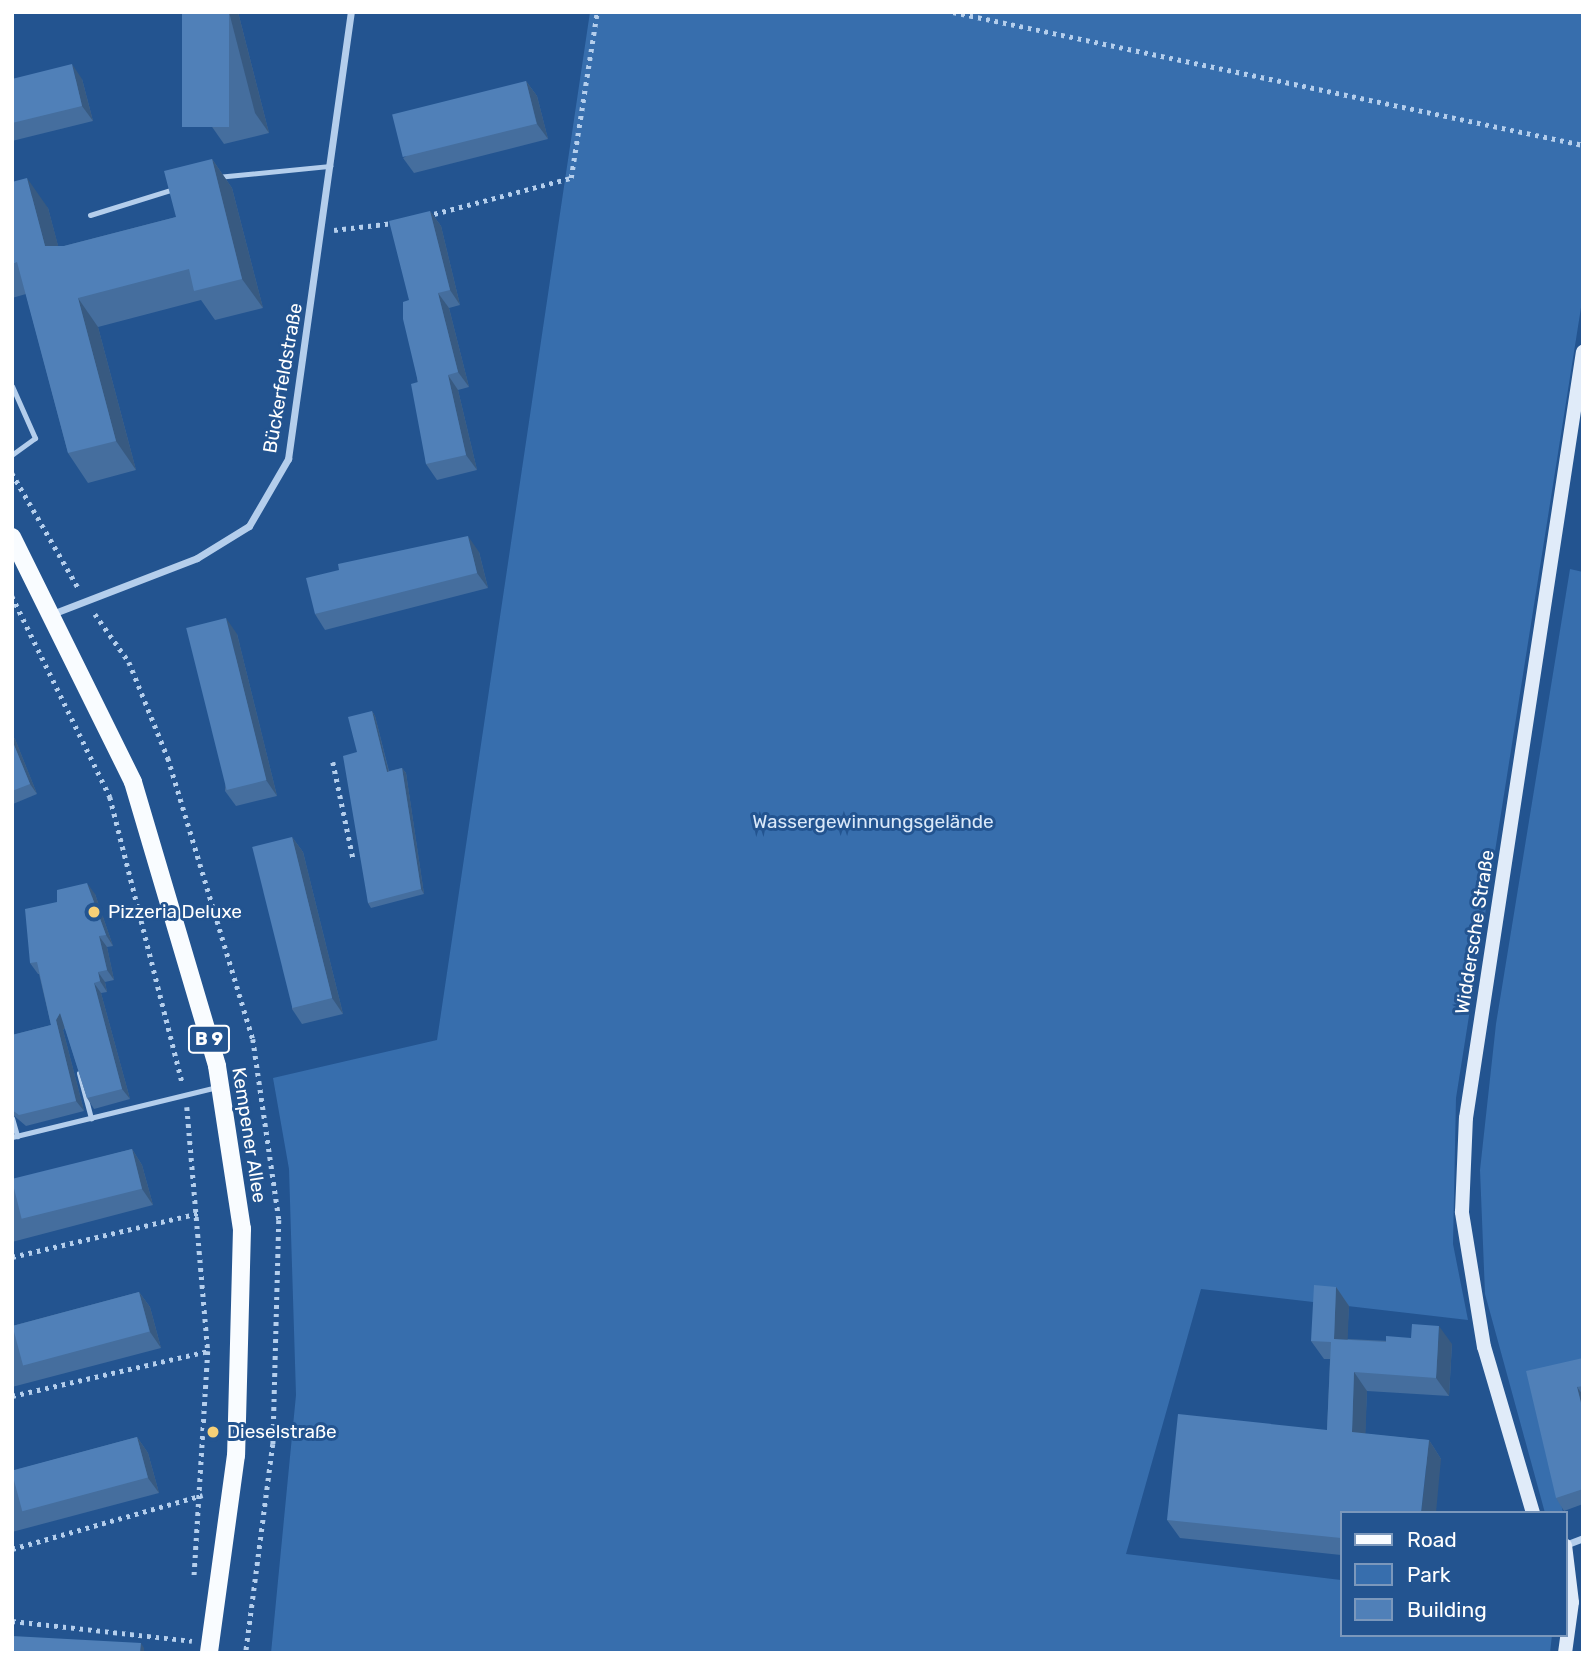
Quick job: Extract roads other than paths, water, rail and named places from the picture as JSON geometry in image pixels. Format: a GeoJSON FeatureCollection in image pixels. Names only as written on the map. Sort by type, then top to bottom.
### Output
{"type":"FeatureCollection","features":[{"type":"Feature","properties":{"kind":"main road","name":"Kempener Allee"},"geometry":{"type":"LineString","coordinates":[[12,537],[133,782],[220,1086],[242,1229],[236,1455],[210,1648]]}},
{"type":"Feature","properties":{"kind":"street","name":"Bückerfeldstraße"},"geometry":{"type":"LineString","coordinates":[[52,614],[197,558],[249,526],[288,459],[323,229],[351,12]]}},
{"type":"Feature","properties":{"kind":"street","name":"Widdersche Straße"},"geometry":{"type":"LineString","coordinates":[[1532,1511],[1484,1347],[1462,1212],[1466,1118],[1583,352]]}},
{"type":"Feature","properties":{"kind":"street"},"geometry":{"type":"LineString","coordinates":[[1565,1653],[1572,1602],[1567,1561]]}},
{"type":"Feature","properties":{"kind":"lane"},"geometry":{"type":"LineString","coordinates":[[208,178],[331,166]]}},
{"type":"Feature","properties":{"kind":"lane"},"geometry":{"type":"LineString","coordinates":[[90,215],[182,186]]}},
{"type":"Feature","properties":{"kind":"lane"},"geometry":{"type":"LineString","coordinates":[[12,386],[35,438],[12,455]]}},
{"type":"Feature","properties":{"kind":"lane"},"geometry":{"type":"LineString","coordinates":[[77,1067],[90,1118]]}},
{"type":"Feature","properties":{"kind":"lane"},"geometry":{"type":"LineString","coordinates":[[12,1118],[15,1136],[220,1086]]}},
{"type":"Feature","properties":{"kind":"place","name":"Pizzeria Deluxe"},"geometry":{"type":"Point","coordinates":[94,912]}},
{"type":"Feature","properties":{"kind":"place","name":"Dieselstraße"},"geometry":{"type":"Point","coordinates":[213,1432]}},
{"type":"Feature","properties":{"kind":"park label","name":"Wassergewinnungsgelände"},"geometry":{"type":"Point","coordinates":[873,822]}}]}
